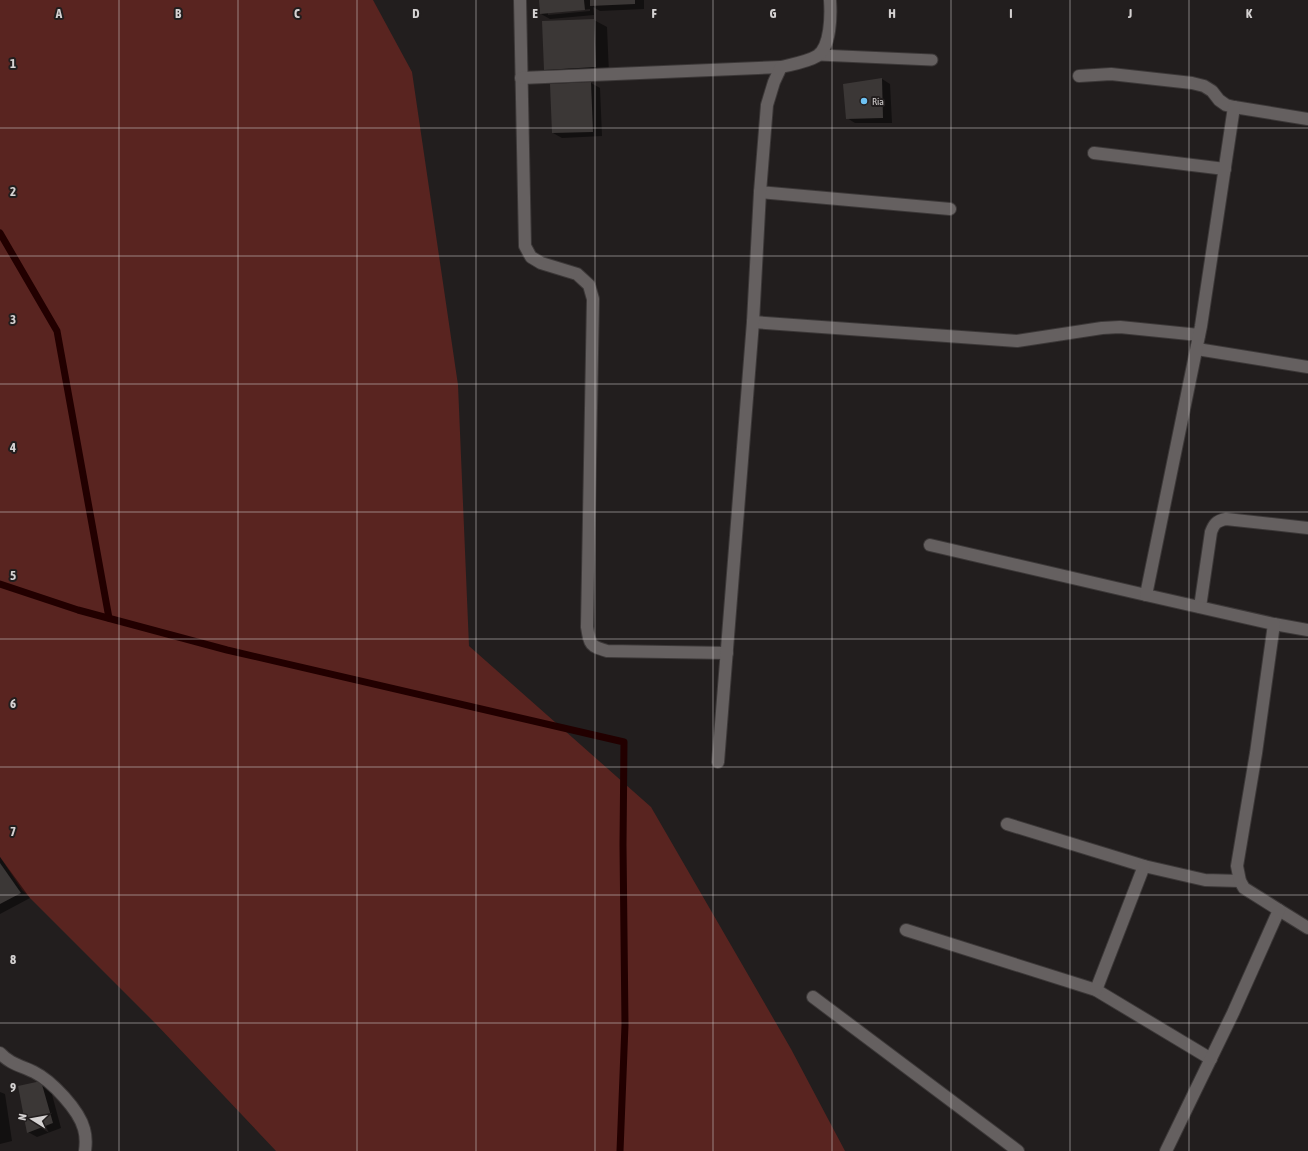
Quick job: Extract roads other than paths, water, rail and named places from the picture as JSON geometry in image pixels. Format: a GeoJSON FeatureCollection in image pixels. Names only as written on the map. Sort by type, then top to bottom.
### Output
{"type":"FeatureCollection","features":[{"type":"Feature","properties":{"kind":"street"},"geometry":{"type":"LineString","coordinates":[[520,0],[525,246],[531,256],[541,263],[577,274],[589,285],[593,299],[587,627],[589,640],[594,647],[607,651],[727,654]]}},
{"type":"Feature","properties":{"kind":"street"},"geometry":{"type":"LineString","coordinates":[[522,78],[781,67],[818,55],[826,44],[831,22],[830,0]]}},
{"type":"Feature","properties":{"kind":"street"},"geometry":{"type":"LineString","coordinates":[[718,762],[753,322],[760,192],[767,105],[774,82],[781,67]]}},
{"type":"Feature","properties":{"kind":"street"},"geometry":{"type":"LineString","coordinates":[[1079,76],[1111,74],[1192,83],[1204,86],[1212,91],[1219,100],[1226,105],[1308,119]]}},
{"type":"Feature","properties":{"kind":"street"},"geometry":{"type":"LineString","coordinates":[[1146,595],[1197,349],[1234,107]]}},
{"type":"Feature","properties":{"kind":"street"},"geometry":{"type":"LineString","coordinates":[[1094,153],[1225,169]]}},
{"type":"Feature","properties":{"kind":"street"},"geometry":{"type":"LineString","coordinates":[[760,192],[950,209]]}},
{"type":"Feature","properties":{"kind":"street"},"geometry":{"type":"LineString","coordinates":[[753,322],[1017,341],[1102,328],[1120,327],[1199,335]]}},
{"type":"Feature","properties":{"kind":"street"},"geometry":{"type":"LineString","coordinates":[[1197,349],[1308,367]]}},
{"type":"Feature","properties":{"kind":"street"},"geometry":{"type":"LineString","coordinates":[[1200,607],[1211,532],[1214,524],[1218,520],[1226,519],[1308,528]]}},
{"type":"Feature","properties":{"kind":"street"},"geometry":{"type":"LineString","coordinates":[[930,545],[1274,624],[1308,630]]}},
{"type":"Feature","properties":{"kind":"street"},"geometry":{"type":"LineString","coordinates":[[1274,624],[1256,753],[1237,866],[1240,881],[1244,888],[1308,928]]}},
{"type":"Feature","properties":{"kind":"street"},"geometry":{"type":"LineString","coordinates":[[1007,824],[1144,866],[1205,880],[1240,881]]}},
{"type":"Feature","properties":{"kind":"street"},"geometry":{"type":"LineString","coordinates":[[1096,990],[1144,866]]}},
{"type":"Feature","properties":{"kind":"street"},"geometry":{"type":"LineString","coordinates":[[1166,1151],[1211,1059],[1279,910]]}},
{"type":"Feature","properties":{"kind":"street"},"geometry":{"type":"LineString","coordinates":[[906,930],[1096,990],[1211,1059]]}},
{"type":"Feature","properties":{"kind":"street"},"geometry":{"type":"LineString","coordinates":[[813,997],[1018,1151]]}},
{"type":"Feature","properties":{"kind":"street"},"geometry":{"type":"LineString","coordinates":[[0,1053],[13,1064],[35,1072],[54,1085],[79,1116],[84,1130],[86,1144],[85,1151]]}},
{"type":"Feature","properties":{"kind":"lane"},"geometry":{"type":"LineString","coordinates":[[818,55],[932,60]]}},
{"type":"Feature","properties":{"kind":"waterway"},"geometry":{"type":"LineString","coordinates":[[0,233],[57,331],[109,618]]}},
{"type":"Feature","properties":{"kind":"waterway"},"geometry":{"type":"LineString","coordinates":[[0,584],[78,610],[227,650],[624,742],[623,845],[625,1025],[620,1151]]}},
{"type":"Feature","properties":{"kind":"place","name":"Ria"},"geometry":{"type":"Point","coordinates":[864,101]}}]}
